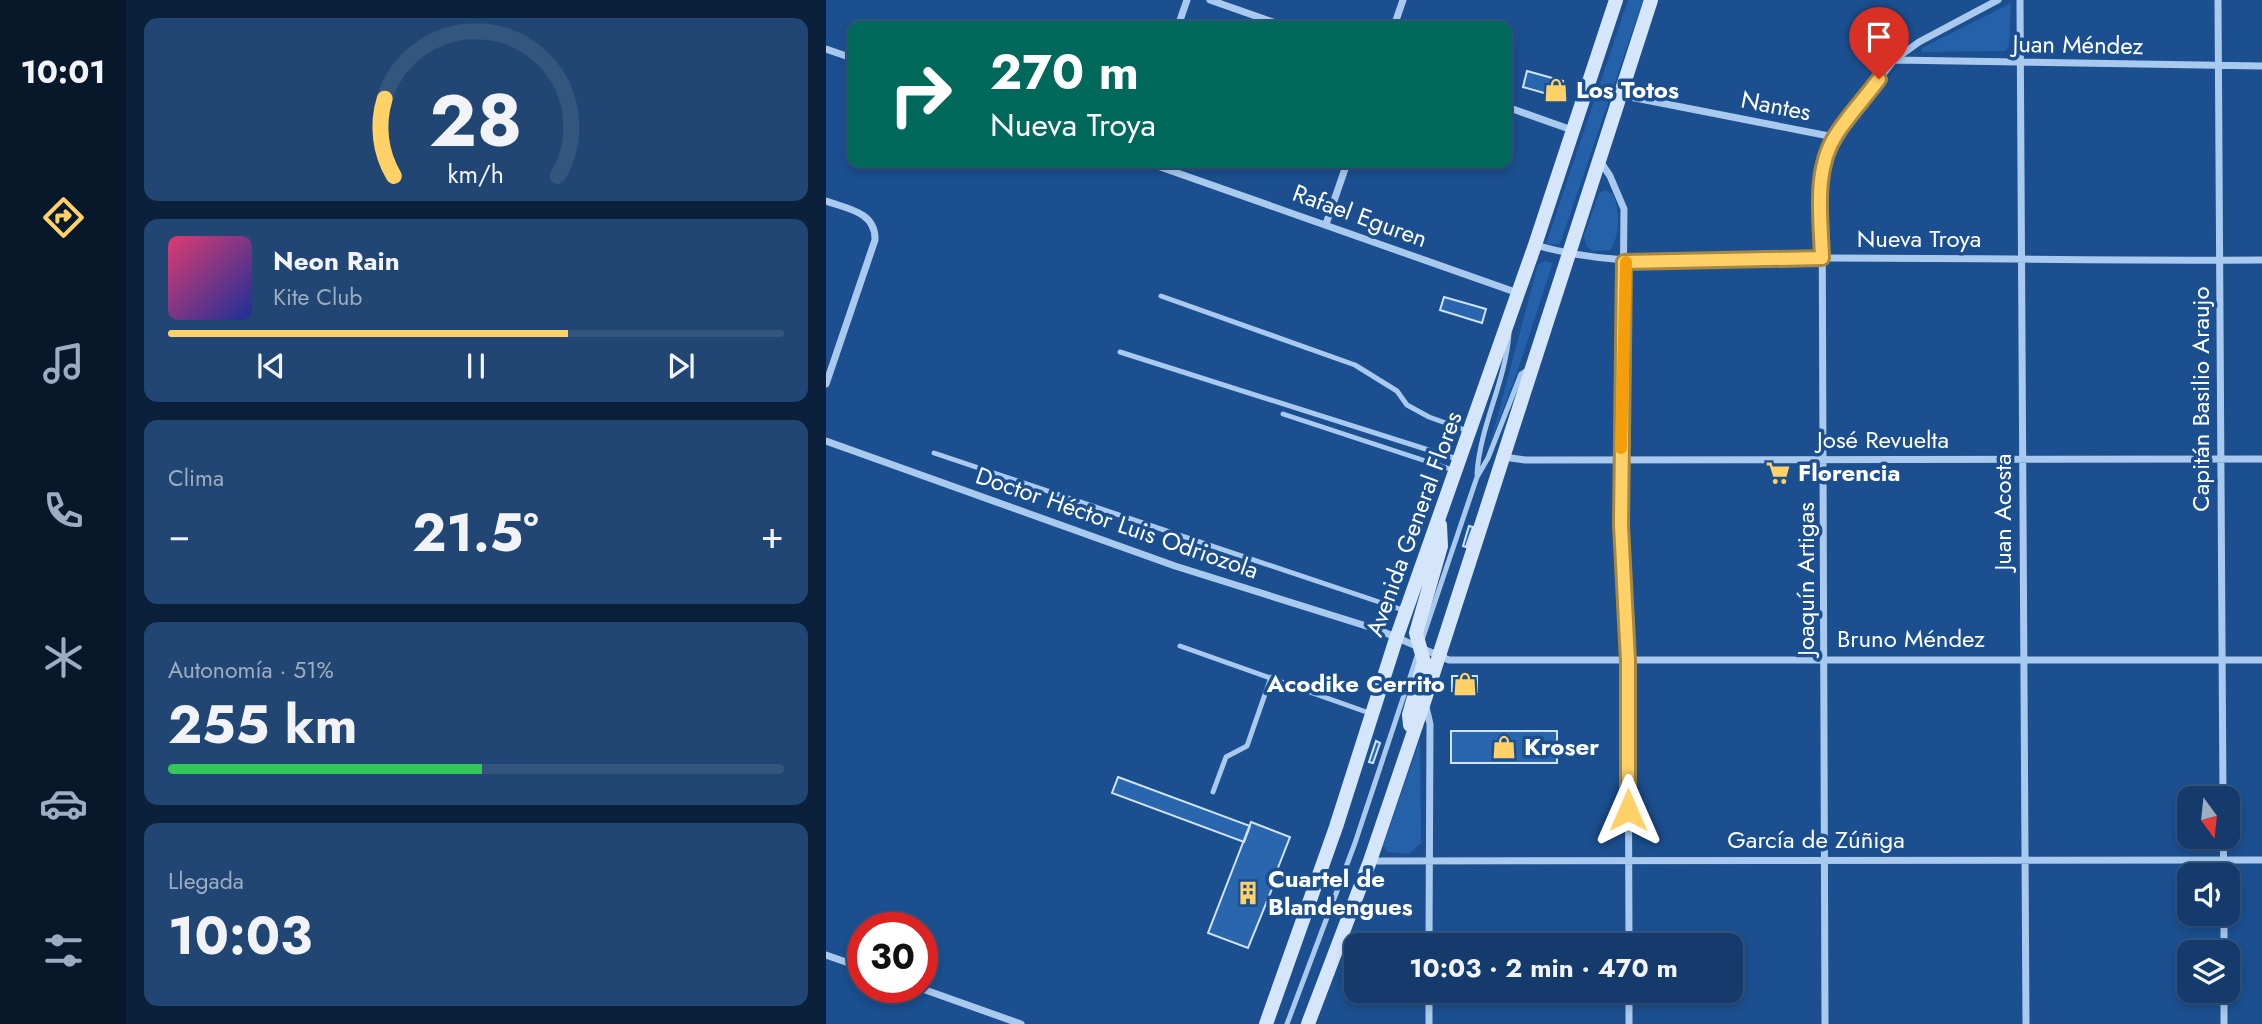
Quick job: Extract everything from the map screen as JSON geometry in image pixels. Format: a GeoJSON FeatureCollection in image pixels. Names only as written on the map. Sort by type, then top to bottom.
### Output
{"type":"FeatureCollection","features":[{"type":"Feature","properties":{"kind":"main road","name":"Avenida General Flores"},"geometry":{"type":"LineString","coordinates":[[1266,1024],[1336,827],[1396,639],[1535,245],[1616,0]]}},
{"type":"Feature","properties":{"kind":"main road","name":"Avenida General Flores"},"geometry":{"type":"LineString","coordinates":[[1308,1024],[1370,861],[1425,699],[1651,0]]}},
{"type":"Feature","properties":{"kind":"main road"},"geometry":{"type":"LineString","coordinates":[[1411,737],[1409,715],[1424,662],[1419,648],[1418,626],[1441,547],[1441,517]]}},
{"type":"Feature","properties":{"kind":"street"},"geometry":{"type":"LineString","coordinates":[[1180,21],[1187,0]]}},
{"type":"Feature","properties":{"kind":"street"},"geometry":{"type":"LineString","coordinates":[[1210,0],[1270,21]]}},
{"type":"Feature","properties":{"kind":"street"},"geometry":{"type":"LineString","coordinates":[[1396,21],[1403,0]]}},
{"type":"Feature","properties":{"kind":"street","name":"Nantes"},"geometry":{"type":"LineString","coordinates":[[1620,95],[1835,137],[1894,60],[1919,42],[1998,0]]}},
{"type":"Feature","properties":{"kind":"street","name":"Juan Acosta"},"geometry":{"type":"LineString","coordinates":[[2020,0],[2018,63],[2026,1024]]}},
{"type":"Feature","properties":{"kind":"street","name":"Capitán Basilio Araujo"},"geometry":{"type":"LineString","coordinates":[[2218,0],[2223,786]]}},
{"type":"Feature","properties":{"kind":"street"},"geometry":{"type":"LineString","coordinates":[[826,49],[847,56]]}},
{"type":"Feature","properties":{"kind":"street","name":"Juan Méndez"},"geometry":{"type":"LineString","coordinates":[[1894,60],[2262,66]]}},
{"type":"Feature","properties":{"kind":"street"},"geometry":{"type":"LineString","coordinates":[[1512,109],[1573,131]]}},
{"type":"Feature","properties":{"kind":"street","name":"Joaquín Artigas"},"geometry":{"type":"LineString","coordinates":[[1825,1024],[1822,178],[1835,137]]}},
{"type":"Feature","properties":{"kind":"street"},"geometry":{"type":"LineString","coordinates":[[1599,159],[1610,176],[1624,209],[1621,460],[1628,661],[1629,933]]}},
{"type":"Feature","properties":{"kind":"street","name":"Rafael Eguren"},"geometry":{"type":"LineString","coordinates":[[1164,168],[1518,294]]}},
{"type":"Feature","properties":{"kind":"street"},"geometry":{"type":"LineString","coordinates":[[1326,224],[1345,168]]}},
{"type":"Feature","properties":{"kind":"street"},"geometry":{"type":"LineString","coordinates":[[826,201],[866,216],[875,229],[875,240],[826,384]]}},
{"type":"Feature","properties":{"kind":"street","name":"Nueva Troya"},"geometry":{"type":"LineString","coordinates":[[1535,245],[1567,254],[1624,262],[1822,258],[2262,260]]}},
{"type":"Feature","properties":{"kind":"street","name":"Doctor Héctor Luis Odriozola"},"geometry":{"type":"LineString","coordinates":[[826,440],[1175,566],[1396,639]]}},
{"type":"Feature","properties":{"kind":"street","name":"José Revuelta"},"geometry":{"type":"LineString","coordinates":[[1504,457],[1525,460],[2262,459]]}},
{"type":"Feature","properties":{"kind":"street","name":"Bruno Méndez"},"geometry":{"type":"LineString","coordinates":[[1396,639],[1449,660],[2262,660]]}},
{"type":"Feature","properties":{"kind":"street"},"geometry":{"type":"LineString","coordinates":[[1425,699],[1430,724],[1429,933]]}},
{"type":"Feature","properties":{"kind":"street"},"geometry":{"type":"LineString","coordinates":[[2224,849],[2224,860]]}},
{"type":"Feature","properties":{"kind":"street","name":"García de Zúñiga"},"geometry":{"type":"LineString","coordinates":[[1370,861],[2262,860]]}},
{"type":"Feature","properties":{"kind":"street"},"geometry":{"type":"LineString","coordinates":[[826,955],[847,962]]}},
{"type":"Feature","properties":{"kind":"street"},"geometry":{"type":"LineString","coordinates":[[938,994],[1021,1024]]}},
{"type":"Feature","properties":{"kind":"street"},"geometry":{"type":"LineString","coordinates":[[1429,1003],[1429,1024]]}},
{"type":"Feature","properties":{"kind":"street"},"geometry":{"type":"LineString","coordinates":[[1629,1003],[1629,1024]]}},
{"type":"Feature","properties":{"kind":"street"},"geometry":{"type":"LineString","coordinates":[[2224,1003],[2224,1024]]}},
{"type":"Feature","properties":{"kind":"lane"},"geometry":{"type":"LineString","coordinates":[[1161,296],[1355,365],[1397,391],[1407,405],[1429,417],[1471,432]]}},
{"type":"Feature","properties":{"kind":"lane","name":"Avenida General Flores"},"geometry":{"type":"LineString","coordinates":[[1477,477],[1478,456],[1506,363],[1510,317]]}},
{"type":"Feature","properties":{"kind":"lane"},"geometry":{"type":"LineString","coordinates":[[1120,352],[1458,466]]}},
{"type":"Feature","properties":{"kind":"lane","name":"Avenida General Flores"},"geometry":{"type":"LineString","coordinates":[[1287,1024],[1355,844],[1477,477],[1488,457],[1521,374],[1530,369]]}},
{"type":"Feature","properties":{"kind":"lane"},"geometry":{"type":"LineString","coordinates":[[1283,414],[1458,466]]}},
{"type":"Feature","properties":{"kind":"lane"},"geometry":{"type":"LineString","coordinates":[[934,453],[1406,611]]}},
{"type":"Feature","properties":{"kind":"lane"},"geometry":{"type":"LineString","coordinates":[[1180,646],[1372,714]]}},
{"type":"Feature","properties":{"kind":"lane"},"geometry":{"type":"LineString","coordinates":[[1213,792],[1226,757],[1247,746],[1271,677]]}},
{"type":"Feature","properties":{"kind":"shaded area"},"geometry":{"type":"Polygon","coordinates":[[[1628,0],[1643,0],[1560,244],[1546,244],[1628,0]]]}},
{"type":"Feature","properties":{"kind":"shaded area"},"geometry":{"type":"Polygon","coordinates":[[[2011,3],[2009,46],[2005,51],[1922,52],[1922,48],[2011,3]]]}},
{"type":"Feature","properties":{"kind":"shaded area"},"geometry":{"type":"Polygon","coordinates":[[[1605,190],[1613,194],[1615,200],[1618,215],[1616,238],[1610,250],[1593,251],[1586,246],[1584,236],[1599,193],[1605,190]]]}},
{"type":"Feature","properties":{"kind":"shaded area"},"geometry":{"type":"Polygon","coordinates":[[[1545,261],[1553,263],[1491,441],[1538,264],[1545,261]]]}},
{"type":"Feature","properties":{"kind":"shaded area"},"geometry":{"type":"Polygon","coordinates":[[[1420,739],[1421,843],[1409,854],[1388,852],[1383,846],[1420,739]]]}},
{"type":"Feature","properties":{"kind":"building"},"geometry":{"type":"Polygon","coordinates":[[[1527,71],[1563,81],[1558,97],[1523,87],[1527,71]]]}},
{"type":"Feature","properties":{"kind":"building"},"geometry":{"type":"Polygon","coordinates":[[[1444,297],[1486,309],[1482,323],[1440,310],[1444,297]]]}},
{"type":"Feature","properties":{"kind":"building"},"geometry":{"type":"Polygon","coordinates":[[[1469,526],[1473,527],[1466,547],[1463,546],[1469,526]]]}},
{"type":"Feature","properties":{"kind":"building","name":"Acodike Cerrito"},"geometry":{"type":"Polygon","coordinates":[[[1452,676],[1477,676],[1477,692],[1452,691],[1452,676]]]}},
{"type":"Feature","properties":{"kind":"building","name":"Kroser"},"geometry":{"type":"Polygon","coordinates":[[[1451,731],[1557,731],[1557,763],[1451,763],[1451,731]]]}},
{"type":"Feature","properties":{"kind":"building"},"geometry":{"type":"Polygon","coordinates":[[[1376,741],[1380,743],[1373,763],[1369,762],[1376,741]]]}},
{"type":"Feature","properties":{"kind":"building"},"geometry":{"type":"Polygon","coordinates":[[[1118,777],[1250,826],[1244,842],[1112,793],[1118,777]]]}},
{"type":"Feature","properties":{"kind":"building","name":"Cuartel de Blandengues"},"geometry":{"type":"Polygon","coordinates":[[[1251,822],[1290,837],[1248,948],[1208,933],[1251,822]]]}},
{"type":"Feature","properties":{"kind":"slow traffic"},"geometry":{"type":"LineString","coordinates":[[1621,448],[1626,262]]}},
{"type":"Feature","properties":{"kind":"place","name":"Los Totos"},"geometry":{"type":"Point","coordinates":[1556,90]}},
{"type":"Feature","properties":{"kind":"place","name":"Florencia"},"geometry":{"type":"Point","coordinates":[1778,473]}},
{"type":"Feature","properties":{"kind":"place","name":"Acodike Cerrito"},"geometry":{"type":"Point","coordinates":[1465,684]}},
{"type":"Feature","properties":{"kind":"place","name":"Kroser"},"geometry":{"type":"Point","coordinates":[1504,747]}},
{"type":"Feature","properties":{"kind":"place","name":"Cuartel de Blandengues"},"geometry":{"type":"Point","coordinates":[1248,893]}},
{"type":"Feature","properties":{"kind":"route"},"geometry":{"type":"LineString","coordinates":[[1628,810],[1628,661],[1621,525],[1624,262],[1822,258],[1821,195],[1825,162],[1835,137],[1879,79]]}}]}
